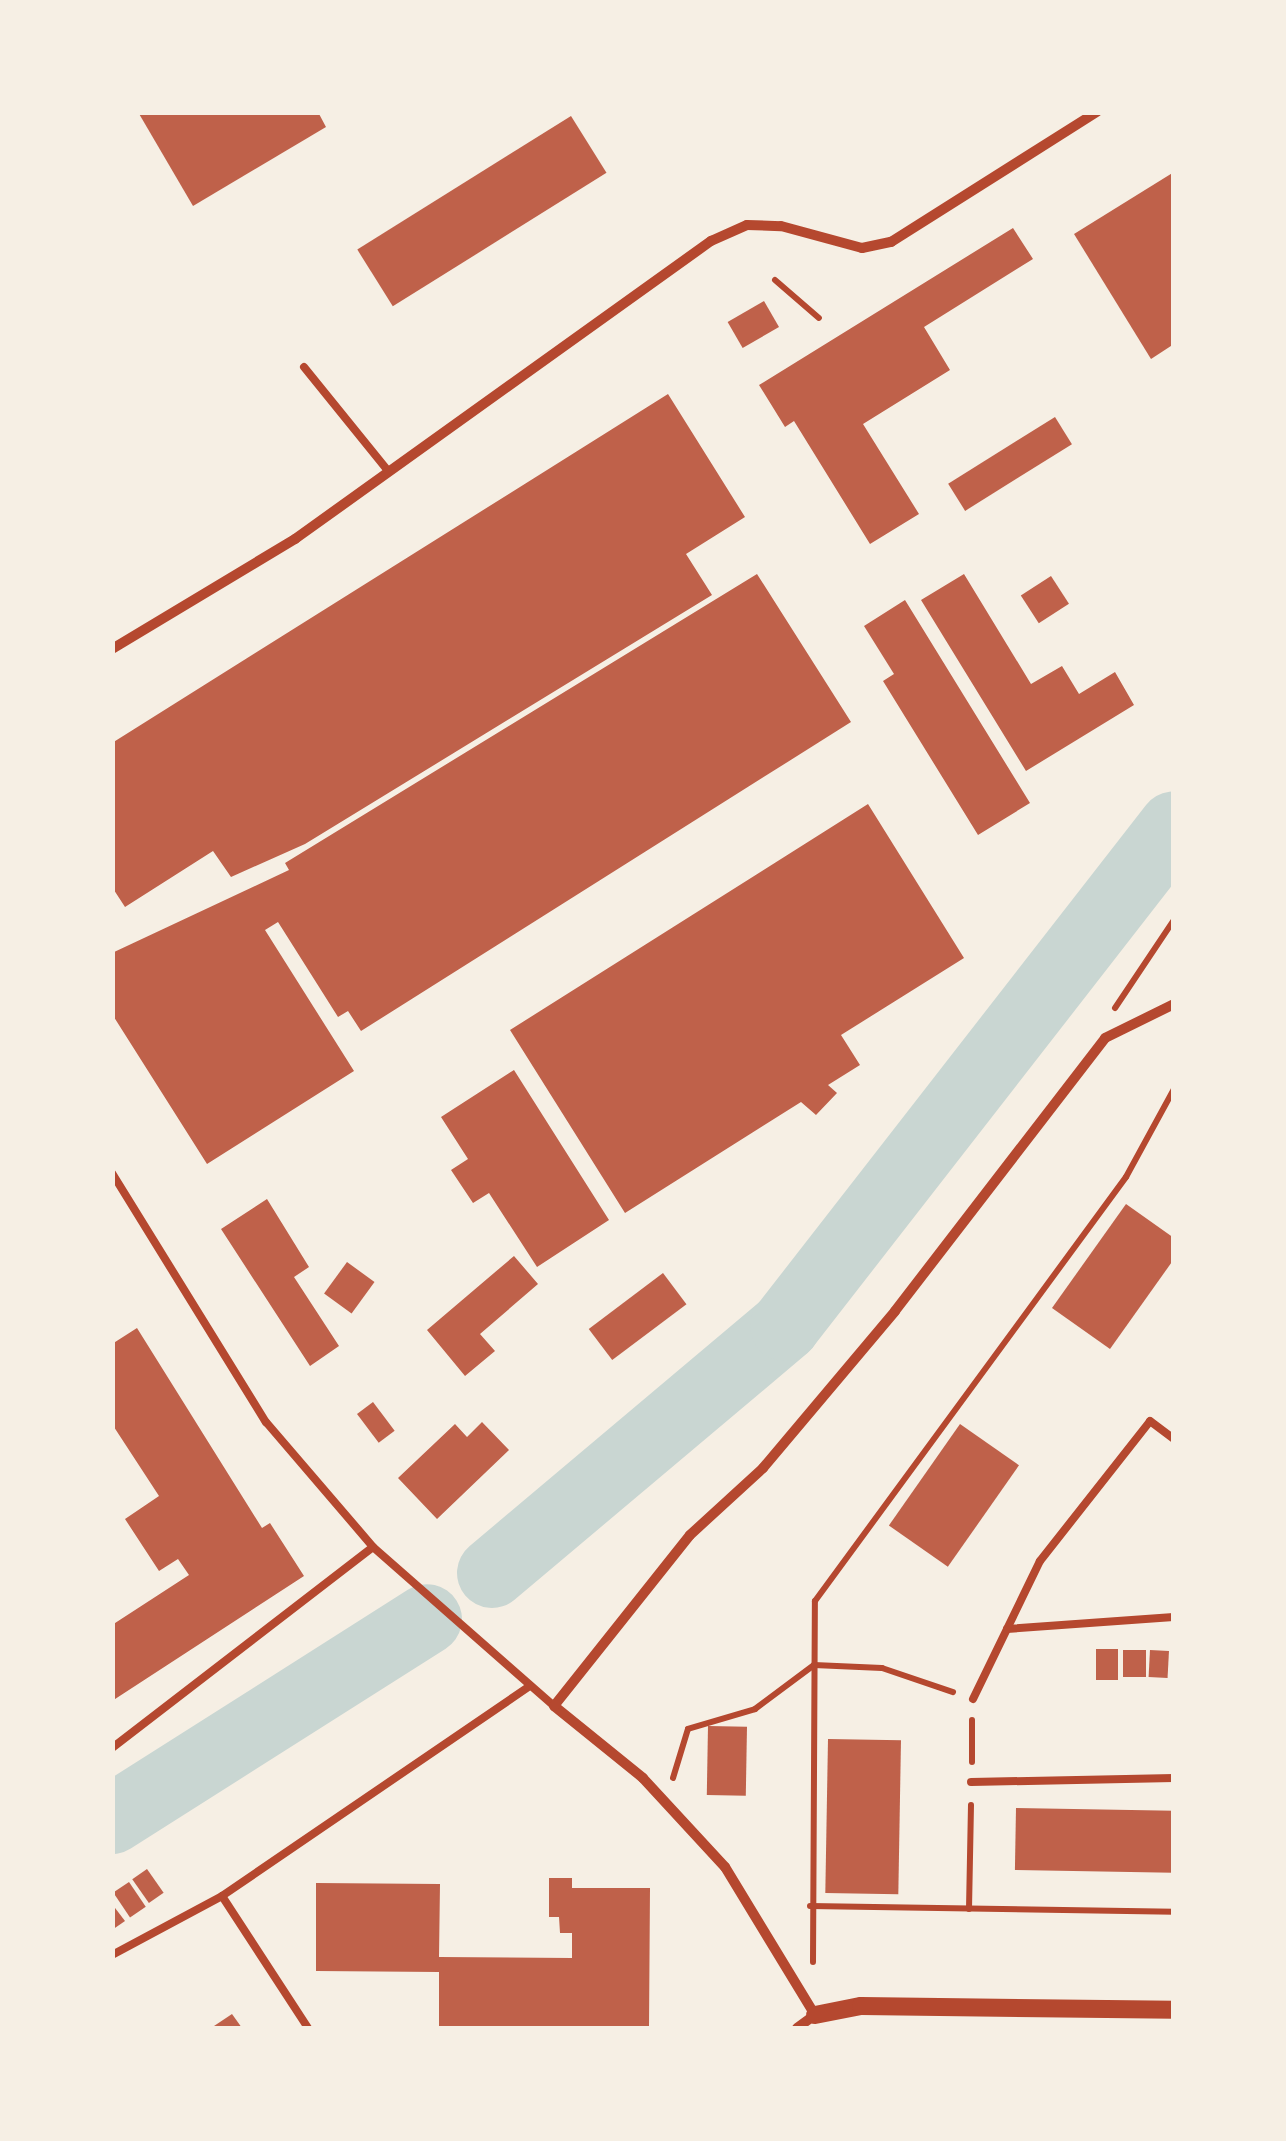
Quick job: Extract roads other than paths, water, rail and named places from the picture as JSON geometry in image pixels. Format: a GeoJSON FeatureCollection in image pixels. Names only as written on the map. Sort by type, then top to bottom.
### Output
{"type":"FeatureCollection","features":[{"type":"Feature","properties":{"kind":"street"},"geometry":{"type":"LineString","coordinates":[[112,649],[389,472],[711,241],[747,226],[781,226],[862,248],[891,242],[1097,112]]}},
{"type":"Feature","properties":{"kind":"street"},"geometry":{"type":"LineString","coordinates":[[815,2015],[725,1866],[666,1802],[554,1706],[690,1535],[763,1468],[895,1311],[1105,1038],[1174,1004]]}},
{"type":"Feature","properties":{"kind":"street"},"geometry":{"type":"LineString","coordinates":[[797,2028],[815,2015],[861,2006],[1174,2010]]}},
{"type":"Feature","properties":{"kind":"lane"},"geometry":{"type":"LineString","coordinates":[[304,367],[389,472]]}},
{"type":"Feature","properties":{"kind":"lane"},"geometry":{"type":"LineString","coordinates":[[112,1173],[266,1422],[373,1547],[554,1706]]}},
{"type":"Feature","properties":{"kind":"lane"},"geometry":{"type":"LineString","coordinates":[[973,1699],[1040,1561],[1150,1422],[1174,1439]]}},
{"type":"Feature","properties":{"kind":"lane"},"geometry":{"type":"LineString","coordinates":[[112,1748],[373,1547]]}},
{"type":"Feature","properties":{"kind":"lane"},"geometry":{"type":"LineString","coordinates":[[1006,1629],[1174,1617]]}},
{"type":"Feature","properties":{"kind":"lane"},"geometry":{"type":"LineString","coordinates":[[112,1956],[222,1896],[530,1686]]}},
{"type":"Feature","properties":{"kind":"lane"},"geometry":{"type":"LineString","coordinates":[[971,1782],[1174,1778]]}},
{"type":"Feature","properties":{"kind":"lane"},"geometry":{"type":"LineString","coordinates":[[222,1896],[308,2028]]}},
{"type":"Feature","properties":{"kind":"waterway"},"geometry":{"type":"LineString","coordinates":[[492,1573],[785,1326],[1174,826]]}},
{"type":"Feature","properties":{"kind":"waterway"},"geometry":{"type":"LineString","coordinates":[[112,1819],[427,1619]]}}]}
